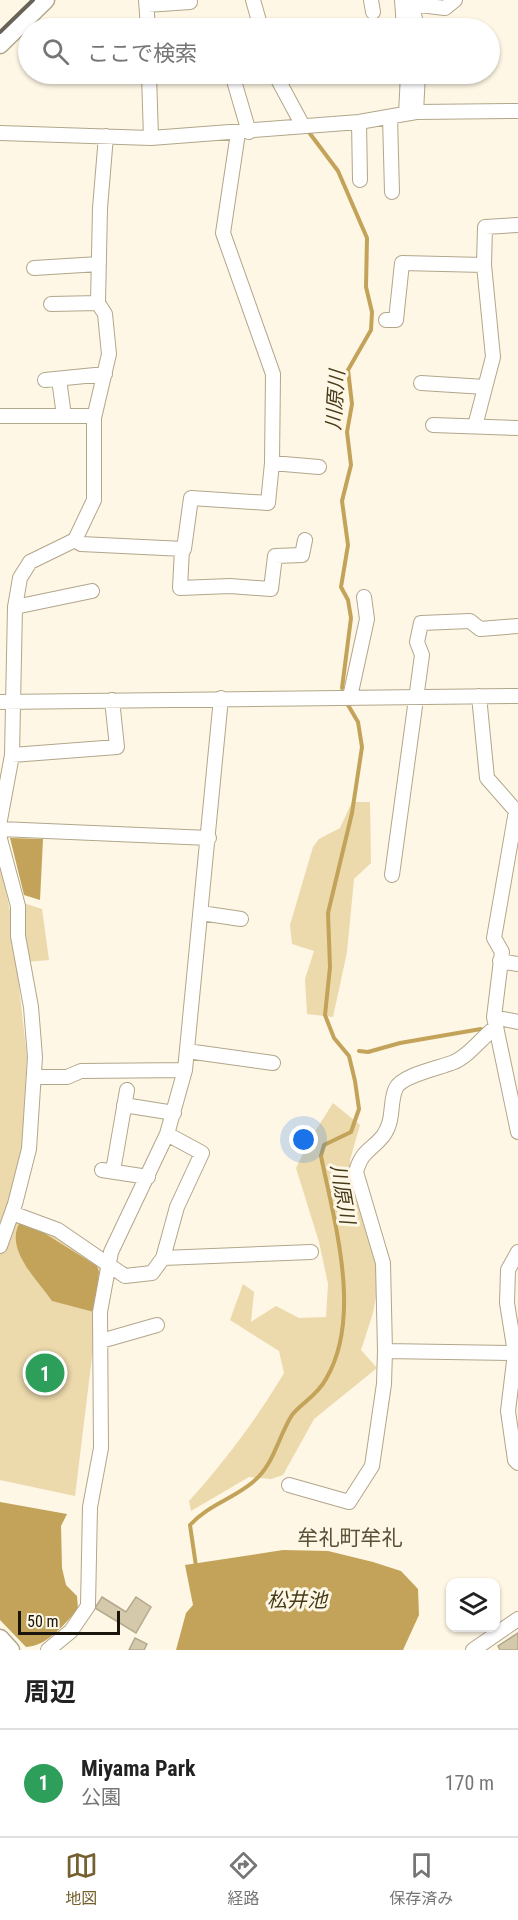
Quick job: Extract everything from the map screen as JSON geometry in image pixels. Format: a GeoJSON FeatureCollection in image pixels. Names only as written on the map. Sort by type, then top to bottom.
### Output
{"type":"FeatureCollection","features":[{"type":"Feature","properties":{"kind":"street"},"geometry":{"type":"LineString","coordinates":[[28,18],[46,0]]}},
{"type":"Feature","properties":{"kind":"street"},"geometry":{"type":"LineString","coordinates":[[253,0],[258,18]]}},
{"type":"Feature","properties":{"kind":"street"},"geometry":{"type":"LineString","coordinates":[[408,1],[445,8],[455,0]]}},
{"type":"Feature","properties":{"kind":"street"},"geometry":{"type":"LineString","coordinates":[[405,18],[408,1]]}},
{"type":"Feature","properties":{"kind":"street"},"geometry":{"type":"LineString","coordinates":[[408,1],[414,18]]}},
{"type":"Feature","properties":{"kind":"street"},"geometry":{"type":"LineString","coordinates":[[148,18],[147,3],[190,2]]}},
{"type":"Feature","properties":{"kind":"street"},"geometry":{"type":"LineString","coordinates":[[0,45],[18,27]]}},
{"type":"Feature","properties":{"kind":"street"},"geometry":{"type":"LineString","coordinates":[[149,84],[151,138]]}},
{"type":"Feature","properties":{"kind":"street"},"geometry":{"type":"LineString","coordinates":[[234,84],[243,133],[223,233],[273,374],[272,463],[268,503],[191,498],[184,549],[182,549],[180,588],[230,586],[271,589],[275,556],[302,555],[304,540]]}},
{"type":"Feature","properties":{"kind":"street"},"geometry":{"type":"LineString","coordinates":[[280,84],[303,126]]}},
{"type":"Feature","properties":{"kind":"street"},"geometry":{"type":"LineString","coordinates":[[409,84],[411,113]]}},
{"type":"Feature","properties":{"kind":"street"},"geometry":{"type":"LineString","coordinates":[[411,113],[416,84]]}},
{"type":"Feature","properties":{"kind":"street"},"geometry":{"type":"LineString","coordinates":[[0,133],[151,138],[243,133],[359,122],[411,113],[518,111]]}},
{"type":"Feature","properties":{"kind":"street"},"geometry":{"type":"LineString","coordinates":[[390,117],[392,192]]}},
{"type":"Feature","properties":{"kind":"street"},"geometry":{"type":"LineString","coordinates":[[359,122],[360,180]]}},
{"type":"Feature","properties":{"kind":"street"},"geometry":{"type":"LineString","coordinates":[[0,819],[4,768],[12,755],[15,701],[15,607],[20,578],[30,562],[75,540],[94,500],[94,416],[109,354],[105,314],[98,303],[100,208],[106,136]]}},
{"type":"Feature","properties":{"kind":"street"},"geometry":{"type":"LineString","coordinates":[[475,426],[493,357],[484,265],[486,227],[518,225]]}},
{"type":"Feature","properties":{"kind":"street"},"geometry":{"type":"LineString","coordinates":[[386,320],[396,320],[402,263],[484,265]]}},
{"type":"Feature","properties":{"kind":"street"},"geometry":{"type":"LineString","coordinates":[[34,268],[99,264]]}},
{"type":"Feature","properties":{"kind":"street"},"geometry":{"type":"LineString","coordinates":[[51,304],[98,303]]}},
{"type":"Feature","properties":{"kind":"street"},"geometry":{"type":"LineString","coordinates":[[64,416],[52,380],[105,374]]}},
{"type":"Feature","properties":{"kind":"street"},"geometry":{"type":"LineString","coordinates":[[422,383],[436,379],[485,387]]}},
{"type":"Feature","properties":{"kind":"street"},"geometry":{"type":"LineString","coordinates":[[0,416],[94,416]]}},
{"type":"Feature","properties":{"kind":"street"},"geometry":{"type":"LineString","coordinates":[[433,425],[518,428]]}},
{"type":"Feature","properties":{"kind":"street"},"geometry":{"type":"LineString","coordinates":[[272,463],[319,468]]}},
{"type":"Feature","properties":{"kind":"street"},"geometry":{"type":"LineString","coordinates":[[75,540],[81,544],[182,549]]}},
{"type":"Feature","properties":{"kind":"street"},"geometry":{"type":"LineString","coordinates":[[15,607],[92,591]]}},
{"type":"Feature","properties":{"kind":"street"},"geometry":{"type":"LineString","coordinates":[[351,697],[367,619],[364,597]]}},
{"type":"Feature","properties":{"kind":"street"},"geometry":{"type":"LineString","coordinates":[[392,875],[422,655],[417,642],[422,623],[470,621],[480,629],[518,626]]}},
{"type":"Feature","properties":{"kind":"street"},"geometry":{"type":"LineString","coordinates":[[479,696],[487,778],[516,811],[494,938],[502,952],[495,1022],[518,1128]]}},
{"type":"Feature","properties":{"kind":"street"},"geometry":{"type":"LineString","coordinates":[[0,702],[518,696]]}},
{"type":"Feature","properties":{"kind":"street"},"geometry":{"type":"LineString","coordinates":[[48,1650],[71,1631],[88,1606],[90,1508],[101,1448],[100,1312],[111,1252],[167,1134],[185,1070],[221,698]]}},
{"type":"Feature","properties":{"kind":"street"},"geometry":{"type":"LineString","coordinates":[[12,755],[117,747],[112,700]]}},
{"type":"Feature","properties":{"kind":"street"},"geometry":{"type":"LineString","coordinates":[[0,829],[209,837]]}},
{"type":"Feature","properties":{"kind":"street"},"geometry":{"type":"LineString","coordinates":[[0,838],[18,906],[18,936],[31,1007],[34,1077],[29,1149],[12,1213],[0,1246]]}},
{"type":"Feature","properties":{"kind":"street"},"geometry":{"type":"LineString","coordinates":[[201,914],[241,919]]}},
{"type":"Feature","properties":{"kind":"street"},"geometry":{"type":"LineString","coordinates":[[500,961],[518,964]]}},
{"type":"Feature","properties":{"kind":"street"},"geometry":{"type":"LineString","coordinates":[[289,1485],[349,1502],[372,1467],[384,1384],[383,1263],[356,1172],[359,1160],[367,1149],[382,1138],[390,1124],[395,1088],[405,1079],[457,1061],[495,1022],[518,1022]]}},
{"type":"Feature","properties":{"kind":"street"},"geometry":{"type":"LineString","coordinates":[[187,1051],[273,1063]]}},
{"type":"Feature","properties":{"kind":"street"},"geometry":{"type":"LineString","coordinates":[[34,1077],[67,1077],[81,1071],[185,1070]]}},
{"type":"Feature","properties":{"kind":"street"},"geometry":{"type":"LineString","coordinates":[[127,1090],[108,1170],[148,1177]]}},
{"type":"Feature","properties":{"kind":"street"},"geometry":{"type":"LineString","coordinates":[[124,1105],[174,1113]]}},
{"type":"Feature","properties":{"kind":"street"},"geometry":{"type":"LineString","coordinates":[[12,1213],[58,1230],[125,1276],[152,1274],[163,1258],[177,1207],[202,1153],[167,1134]]}},
{"type":"Feature","properties":{"kind":"street"},"geometry":{"type":"LineString","coordinates":[[163,1258],[311,1251]]}},
{"type":"Feature","properties":{"kind":"street"},"geometry":{"type":"LineString","coordinates":[[518,1252],[508,1269],[507,1303],[515,1353],[508,1411],[515,1460],[518,1463]]}},
{"type":"Feature","properties":{"kind":"street"},"geometry":{"type":"LineString","coordinates":[[100,1341],[157,1325]]}},
{"type":"Feature","properties":{"kind":"street"},"geometry":{"type":"LineString","coordinates":[[385,1351],[515,1353]]}},
{"type":"Feature","properties":{"kind":"street"},"geometry":{"type":"LineString","coordinates":[[473,1650],[518,1619]]}},
{"type":"Feature","properties":{"kind":"shaded area"},"geometry":{"type":"Polygon","coordinates":[[[352,802],[370,802],[371,863],[354,879],[347,952],[333,1017],[307,1014],[305,979],[314,951],[292,944],[290,925],[313,847],[319,839],[340,828],[352,802]]]}},
{"type":"Feature","properties":{"kind":"shaded area"},"geometry":{"type":"Polygon","coordinates":[[[0,862],[11,916],[27,1057],[21,1160],[9,1218],[55,1234],[103,1267],[75,1496],[0,1480],[0,862]]]}},
{"type":"Feature","properties":{"kind":"shaded area"},"geometry":{"type":"Polygon","coordinates":[[[23,903],[42,909],[49,960],[26,962],[20,932],[23,903]]]}},
{"type":"Feature","properties":{"kind":"shaded area"},"geometry":{"type":"Polygon","coordinates":[[[333,1103],[360,1125],[350,1160],[352,1182],[380,1274],[373,1313],[361,1350],[377,1368],[314,1419],[283,1475],[271,1479],[249,1477],[191,1511],[189,1501],[240,1440],[284,1373],[279,1351],[230,1320],[243,1284],[254,1292],[251,1322],[276,1306],[299,1318],[326,1317],[328,1284],[319,1242],[296,1168],[309,1141],[333,1103]]]}},
{"type":"Feature","properties":{"kind":"water"},"geometry":{"type":"Polygon","coordinates":[[[10,838],[43,839],[40,900],[24,895],[10,838]]]}},
{"type":"Feature","properties":{"kind":"water"},"geometry":{"type":"Polygon","coordinates":[[[20,1222],[44,1233],[97,1266],[99,1272],[94,1312],[52,1301],[19,1253],[16,1232],[20,1222]]]}},
{"type":"Feature","properties":{"kind":"water"},"geometry":{"type":"Polygon","coordinates":[[[0,1502],[67,1514],[61,1526],[62,1568],[66,1585],[77,1596],[78,1609],[55,1634],[34,1646],[26,1647],[0,1620],[0,1502]]]}},
{"type":"Feature","properties":{"kind":"water","name":"松井池"},"geometry":{"type":"Polygon","coordinates":[[[283,1550],[328,1551],[401,1571],[418,1589],[419,1615],[403,1650],[176,1650],[186,1613],[193,1605],[185,1565],[283,1550]]]}},
{"type":"Feature","properties":{"kind":"building"},"geometry":{"type":"Polygon","coordinates":[[[102,1597],[126,1612],[136,1597],[151,1607],[136,1633],[95,1608],[102,1597]]]}},
{"type":"Feature","properties":{"kind":"building"},"geometry":{"type":"Polygon","coordinates":[[[518,1633],[518,1650],[500,1650],[498,1646],[518,1633]]]}},
{"type":"Feature","properties":{"kind":"building"},"geometry":{"type":"Polygon","coordinates":[[[135,1638],[147,1644],[144,1650],[129,1650],[135,1638]]]}},
{"type":"Feature","properties":{"kind":"waterway","name":"川原川"},"geometry":{"type":"LineString","coordinates":[[308,131],[338,171],[367,238],[366,287],[372,312],[371,330],[348,370],[352,404],[347,432],[351,465],[342,501],[348,545],[341,587],[348,600],[351,618],[342,688]]}},
{"type":"Feature","properties":{"kind":"waterway","name":"川原川"},"geometry":{"type":"LineString","coordinates":[[196,1566],[190,1525],[205,1512],[245,1488],[260,1475],[271,1459],[292,1415],[318,1391],[326,1379],[337,1354],[343,1327],[342,1269],[321,1156],[324,1145],[351,1132],[359,1109],[349,1056],[334,1038],[325,1015],[330,967],[328,913],[352,813],[362,747],[358,722],[348,705]]}},
{"type":"Feature","properties":{"kind":"waterway"},"geometry":{"type":"LineString","coordinates":[[359,1051],[368,1052],[400,1043],[481,1029]]}},
{"type":"Feature","properties":{"kind":"railway"},"geometry":{"type":"LineString","coordinates":[[0,32],[33,0]]}},
{"type":"Feature","properties":{"kind":"place","name":"Miyama Park"},"geometry":{"type":"Point","coordinates":[45,1373]}},
{"type":"Feature","properties":{"kind":"district","name":"牟礼町牟礼"},"geometry":{"type":"Point","coordinates":[350,1538]}}]}
